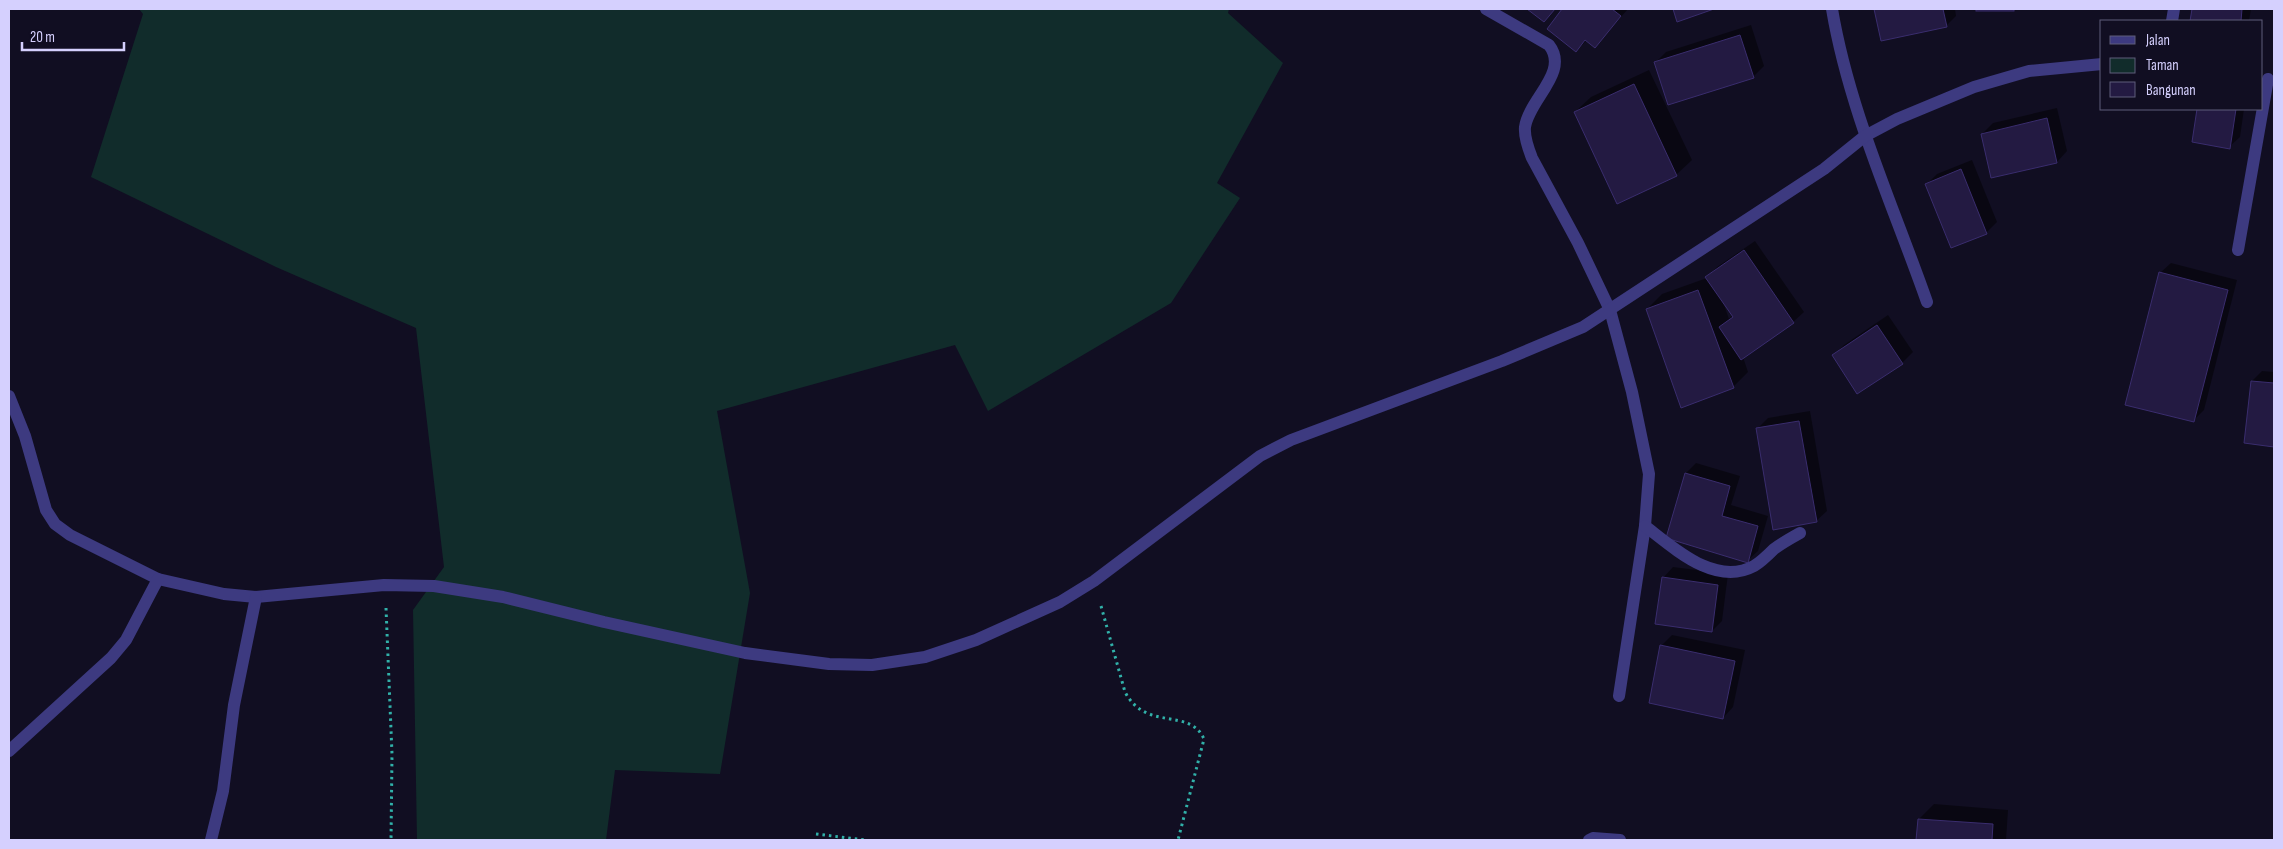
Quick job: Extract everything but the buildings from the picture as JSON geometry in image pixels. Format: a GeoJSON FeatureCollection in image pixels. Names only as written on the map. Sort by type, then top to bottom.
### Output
{"type":"FeatureCollection","features":[{"type":"Feature","properties":{"kind":"street"},"geometry":{"type":"LineString","coordinates":[[1486,9],[1550,45],[1555,52],[1557,66],[1532,108],[1525,126],[1527,144],[1532,158],[1578,242],[1610,310],[1632,392],[1649,474],[1645,526],[1619,696]]}},
{"type":"Feature","properties":{"kind":"street"},"geometry":{"type":"LineString","coordinates":[[1832,9],[1837,37],[1865,136],[1891,200],[1927,302]]}},
{"type":"Feature","properties":{"kind":"street"},"geometry":{"type":"LineString","coordinates":[[9,396],[25,436],[42,498],[52,520],[61,530],[158,579],[193,588],[256,596],[384,585],[434,586],[503,596],[604,622],[745,653],[829,664],[872,665],[925,657],[976,640],[1060,602],[1094,581],[1260,456],[1291,440],[1502,361],[1583,327],[1824,169],[1865,136],[1897,119],[1974,87],[2029,71],[2100,64]]}},
{"type":"Feature","properties":{"kind":"street"},"geometry":{"type":"LineString","coordinates":[[2263,108],[2268,79]]}},
{"type":"Feature","properties":{"kind":"street"},"geometry":{"type":"LineString","coordinates":[[2238,250],[2263,110]]}},
{"type":"Feature","properties":{"kind":"street"},"geometry":{"type":"LineString","coordinates":[[1645,526],[1688,558],[1708,568],[1724,572],[1742,571],[1754,566],[1781,544],[1800,533]]}},
{"type":"Feature","properties":{"kind":"street"},"geometry":{"type":"LineString","coordinates":[[9,751],[111,658],[126,640],[158,579]]}},
{"type":"Feature","properties":{"kind":"street"},"geometry":{"type":"LineString","coordinates":[[211,840],[223,790],[234,705],[256,596]]}},
{"type":"Feature","properties":{"kind":"street"},"geometry":{"type":"LineString","coordinates":[[1589,840],[1593,838],[1620,840]]}},
{"type":"Feature","properties":{"kind":"path"},"geometry":{"type":"LineString","coordinates":[[1094,581],[1125,692],[1130,702],[1137,709],[1151,716],[1193,724],[1200,731],[1204,739],[1178,840]]}},
{"type":"Feature","properties":{"kind":"path"},"geometry":{"type":"LineString","coordinates":[[384,585],[391,727],[391,840]]}},
{"type":"Feature","properties":{"kind":"path"},"geometry":{"type":"LineString","coordinates":[[816,834],[865,840]]}},
{"type":"Feature","properties":{"kind":"green space"},"geometry":{"type":"Polygon","coordinates":[[[139,9],[1229,9],[1228,13],[1283,63],[1217,183],[1240,198],[1171,303],[988,411],[955,345],[717,411],[750,593],[720,774],[615,770],[606,840],[417,840],[413,610],[444,567],[416,328],[276,267],[91,177],[143,14],[139,9]]]}}]}
